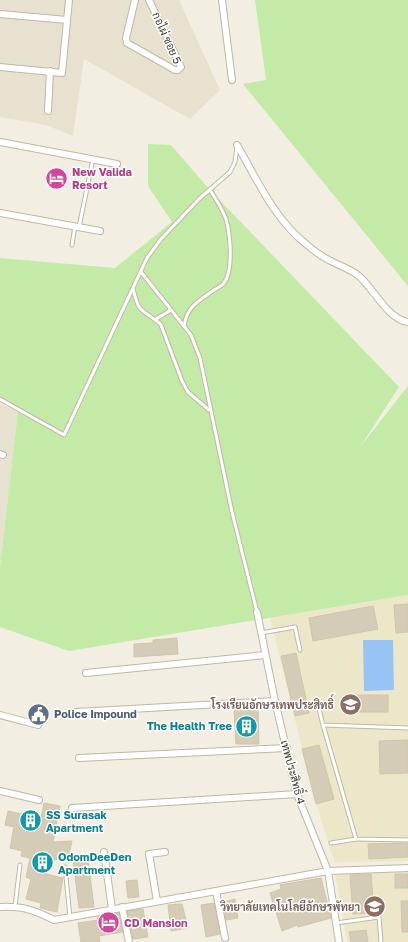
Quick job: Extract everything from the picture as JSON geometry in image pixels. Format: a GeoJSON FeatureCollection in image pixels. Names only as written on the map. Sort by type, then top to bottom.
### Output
{"type":"FeatureCollection","features":[{"type":"Feature","properties":{"kind":"street"},"geometry":{"type":"LineString","coordinates":[[0,67],[62,73],[69,0]]}},
{"type":"Feature","properties":{"kind":"street","name":"กอไผ่ ซอย 5"},"geometry":{"type":"LineString","coordinates":[[135,0],[126,38],[127,42],[175,70],[178,70],[181,67],[149,0]]}},
{"type":"Feature","properties":{"kind":"street"},"geometry":{"type":"LineString","coordinates":[[222,0],[232,80]]}},
{"type":"Feature","properties":{"kind":"street"},"geometry":{"type":"LineString","coordinates":[[0,14],[68,20]]}},
{"type":"Feature","properties":{"kind":"street"},"geometry":{"type":"LineString","coordinates":[[48,111],[50,71]]}},
{"type":"Feature","properties":{"kind":"street"},"geometry":{"type":"LineString","coordinates":[[0,142],[116,164]]}},
{"type":"Feature","properties":{"kind":"street"},"geometry":{"type":"LineString","coordinates":[[237,145],[276,213],[292,233],[330,261],[360,276],[392,313],[400,320],[408,322]]}},
{"type":"Feature","properties":{"kind":"street"},"geometry":{"type":"LineString","coordinates":[[0,213],[100,231]]}},
{"type":"Feature","properties":{"kind":"street","name":"เทพประสิทธิ์ 4"},"geometry":{"type":"LineString","coordinates":[[257,612],[275,701],[297,794],[328,871],[339,942]]}},
{"type":"Feature","properties":{"kind":"street"},"geometry":{"type":"LineString","coordinates":[[86,673],[265,655]]}},
{"type":"Feature","properties":{"kind":"street"},"geometry":{"type":"LineString","coordinates":[[76,712],[275,701]]}},
{"type":"Feature","properties":{"kind":"street"},"geometry":{"type":"LineString","coordinates":[[0,715],[38,725]]}},
{"type":"Feature","properties":{"kind":"street"},"geometry":{"type":"LineString","coordinates":[[79,758],[287,748]]}},
{"type":"Feature","properties":{"kind":"street"},"geometry":{"type":"LineString","coordinates":[[0,791],[39,800]]}},
{"type":"Feature","properties":{"kind":"street"},"geometry":{"type":"LineString","coordinates":[[72,808],[297,794]]}},
{"type":"Feature","properties":{"kind":"street"},"geometry":{"type":"LineString","coordinates":[[104,852],[112,909]]}},
{"type":"Feature","properties":{"kind":"street"},"geometry":{"type":"LineString","coordinates":[[157,901],[149,854],[165,852]]}},
{"type":"Feature","properties":{"kind":"street"},"geometry":{"type":"LineString","coordinates":[[0,907],[15,906],[35,911],[54,920],[328,871],[408,868]]}},
{"type":"Feature","properties":{"kind":"street"},"geometry":{"type":"LineString","coordinates":[[216,891],[225,938]]}},
{"type":"Feature","properties":{"kind":"street"},"geometry":{"type":"LineString","coordinates":[[122,907],[129,942]]}},
{"type":"Feature","properties":{"kind":"lane"},"geometry":{"type":"LineString","coordinates":[[0,399],[64,435],[147,258],[161,239],[199,199],[230,172],[235,162],[237,145]]}},
{"type":"Feature","properties":{"kind":"lane"},"geometry":{"type":"LineString","coordinates":[[72,244],[93,159]]}},
{"type":"Feature","properties":{"kind":"lane"},"geometry":{"type":"LineString","coordinates":[[184,326],[185,318],[192,306],[224,283],[227,278],[230,263],[231,249],[226,220],[210,190]]}},
{"type":"Feature","properties":{"kind":"lane"},"geometry":{"type":"LineString","coordinates":[[141,272],[191,334],[200,358],[232,512],[257,612]]}},
{"type":"Feature","properties":{"kind":"lane"},"geometry":{"type":"LineString","coordinates":[[133,289],[140,309],[156,319],[161,325],[182,381],[188,392],[210,411]]}},
{"type":"Feature","properties":{"kind":"lane"},"geometry":{"type":"LineString","coordinates":[[156,319],[171,310]]}},
{"type":"Feature","properties":{"kind":"lane"},"geometry":{"type":"LineString","coordinates":[[261,633],[295,627],[300,650]]}},
{"type":"Feature","properties":{"kind":"lane"},"geometry":{"type":"LineString","coordinates":[[318,705],[356,839]]}},
{"type":"Feature","properties":{"kind":"lane"},"geometry":{"type":"LineString","coordinates":[[323,724],[408,728]]}},
{"type":"Feature","properties":{"kind":"lane"},"geometry":{"type":"LineString","coordinates":[[331,843],[356,839],[408,840]]}},
{"type":"Feature","properties":{"kind":"lane"},"geometry":{"type":"LineString","coordinates":[[15,906],[20,865]]}},
{"type":"Feature","properties":{"kind":"lane"},"geometry":{"type":"LineString","coordinates":[[65,867],[70,917]]}},
{"type":"Feature","properties":{"kind":"lane"},"geometry":{"type":"LineString","coordinates":[[336,923],[379,918],[381,942]]}},
{"type":"Feature","properties":{"kind":"shaded area"},"geometry":{"type":"Polygon","coordinates":[[[0,0],[179,0],[220,90],[190,119],[84,59],[73,136],[46,125],[0,117],[0,0]]]}},
{"type":"Feature","properties":{"kind":"shaded area"},"geometry":{"type":"Polygon","coordinates":[[[0,404],[18,411],[0,567],[0,404]]]}},
{"type":"Feature","properties":{"kind":"shaded area","name":"โรงเรียนอักษรเทพประสิทธิ์"},"geometry":{"type":"Polygon","coordinates":[[[408,595],[408,861],[334,862],[313,793],[270,618],[408,595]]]}},
{"type":"Feature","properties":{"kind":"shaded area","name":"วิทยาลัยเทคโนโลยีอักษรพัทยา"},"geometry":{"type":"Polygon","coordinates":[[[408,872],[408,942],[347,942],[335,873],[408,872]]]}},
{"type":"Feature","properties":{"kind":"green space"},"geometry":{"type":"Polygon","coordinates":[[[255,0],[408,0],[408,286],[243,84],[266,80],[255,0]]]}},
{"type":"Feature","properties":{"kind":"green space"},"geometry":{"type":"Polygon","coordinates":[[[148,144],[171,145],[210,190],[399,387],[360,447],[408,386],[408,595],[69,651],[0,627],[0,567],[18,411],[0,401],[0,258],[115,268],[172,222],[148,186],[148,144]]]}},
{"type":"Feature","properties":{"kind":"water"},"geometry":{"type":"Polygon","coordinates":[[[363,640],[393,640],[394,690],[364,691],[363,640]]]}},
{"type":"Feature","properties":{"kind":"building"},"geometry":{"type":"Polygon","coordinates":[[[408,604],[408,632],[396,633],[394,605],[408,604]]]}},
{"type":"Feature","properties":{"kind":"building"},"geometry":{"type":"Polygon","coordinates":[[[373,606],[378,629],[313,641],[309,618],[373,606]]]}},
{"type":"Feature","properties":{"kind":"building"},"geometry":{"type":"Polygon","coordinates":[[[177,638],[178,654],[134,657],[134,644],[153,643],[153,640],[177,638]]]}},
{"type":"Feature","properties":{"kind":"building"},"geometry":{"type":"Polygon","coordinates":[[[296,653],[309,713],[295,716],[281,656],[296,653]]]}},
{"type":"Feature","properties":{"kind":"building"},"geometry":{"type":"Polygon","coordinates":[[[345,695],[388,695],[388,712],[345,712],[345,695]]]}},
{"type":"Feature","properties":{"kind":"building","name":"The Health Tree"},"geometry":{"type":"Polygon","coordinates":[[[234,709],[258,709],[259,744],[236,744],[234,709]]]}},
{"type":"Feature","properties":{"kind":"building"},"geometry":{"type":"Polygon","coordinates":[[[408,740],[408,773],[380,774],[379,741],[408,740]]]}},
{"type":"Feature","properties":{"kind":"building"},"geometry":{"type":"Polygon","coordinates":[[[319,745],[334,799],[316,804],[302,749],[319,745]]]}},
{"type":"Feature","properties":{"kind":"building"},"geometry":{"type":"Polygon","coordinates":[[[44,803],[60,806],[53,842],[72,841],[68,859],[49,860],[46,874],[63,878],[57,912],[40,908],[41,903],[26,899],[31,879],[26,877],[30,858],[21,856],[22,851],[10,848],[14,827],[5,825],[8,811],[41,818],[44,803]]]}},
{"type":"Feature","properties":{"kind":"building"},"geometry":{"type":"Polygon","coordinates":[[[408,843],[408,857],[369,859],[368,844],[408,843]]]}},
{"type":"Feature","properties":{"kind":"building"},"geometry":{"type":"Polygon","coordinates":[[[88,859],[94,907],[79,908],[73,860],[88,859]]]}},
{"type":"Feature","properties":{"kind":"building"},"geometry":{"type":"Polygon","coordinates":[[[371,874],[374,913],[353,914],[350,875],[371,874]]]}},
{"type":"Feature","properties":{"kind":"building"},"geometry":{"type":"Polygon","coordinates":[[[395,874],[408,874],[408,888],[395,888],[395,874]]]}},
{"type":"Feature","properties":{"kind":"building"},"geometry":{"type":"Polygon","coordinates":[[[321,878],[331,918],[298,927],[297,925],[282,931],[270,893],[281,889],[280,885],[321,878]]]}},
{"type":"Feature","properties":{"kind":"building"},"geometry":{"type":"Polygon","coordinates":[[[137,880],[139,897],[128,898],[126,881],[137,880]]]}},
{"type":"Feature","properties":{"kind":"building"},"geometry":{"type":"Polygon","coordinates":[[[235,899],[238,918],[226,920],[223,902],[235,899]]]}},
{"type":"Feature","properties":{"kind":"building"},"geometry":{"type":"Polygon","coordinates":[[[401,901],[408,901],[408,932],[402,932],[401,901]]]}},
{"type":"Feature","properties":{"kind":"building"},"geometry":{"type":"Polygon","coordinates":[[[214,903],[220,934],[206,937],[201,905],[214,903]]]}},
{"type":"Feature","properties":{"kind":"building"},"geometry":{"type":"Polygon","coordinates":[[[182,904],[188,928],[171,931],[168,905],[182,904]]]}},
{"type":"Feature","properties":{"kind":"building"},"geometry":{"type":"Polygon","coordinates":[[[143,909],[148,937],[133,939],[127,911],[143,909]]]}},
{"type":"Feature","properties":{"kind":"building"},"geometry":{"type":"Polygon","coordinates":[[[119,913],[123,932],[99,936],[100,942],[81,942],[78,923],[98,920],[97,917],[119,913]]]}},
{"type":"Feature","properties":{"kind":"building"},"geometry":{"type":"Polygon","coordinates":[[[366,930],[368,942],[351,942],[349,932],[366,930]]]}},
{"type":"Feature","properties":{"kind":"place","name":"New Valida Resort"},"geometry":{"type":"Point","coordinates":[57,178]}},
{"type":"Feature","properties":{"kind":"place","name":"โรงเรียนอักษรเทพประสิทธิ์"},"geometry":{"type":"Point","coordinates":[350,705]}},
{"type":"Feature","properties":{"kind":"place","name":"Police Impound"},"geometry":{"type":"Point","coordinates":[38,714]}},
{"type":"Feature","properties":{"kind":"place","name":"The Health Tree"},"geometry":{"type":"Point","coordinates":[247,726]}},
{"type":"Feature","properties":{"kind":"place","name":"SS Surasak Apartment"},"geometry":{"type":"Point","coordinates":[31,821]}},
{"type":"Feature","properties":{"kind":"place","name":"OdomDeeDen Apartment"},"geometry":{"type":"Point","coordinates":[42,863]}},
{"type":"Feature","properties":{"kind":"place","name":"วิทยาลัยเทคโนโลยีอักษรพัทยา"},"geometry":{"type":"Point","coordinates":[375,907]}},
{"type":"Feature","properties":{"kind":"place","name":"CD Mansion"},"geometry":{"type":"Point","coordinates":[109,923]}}]}
